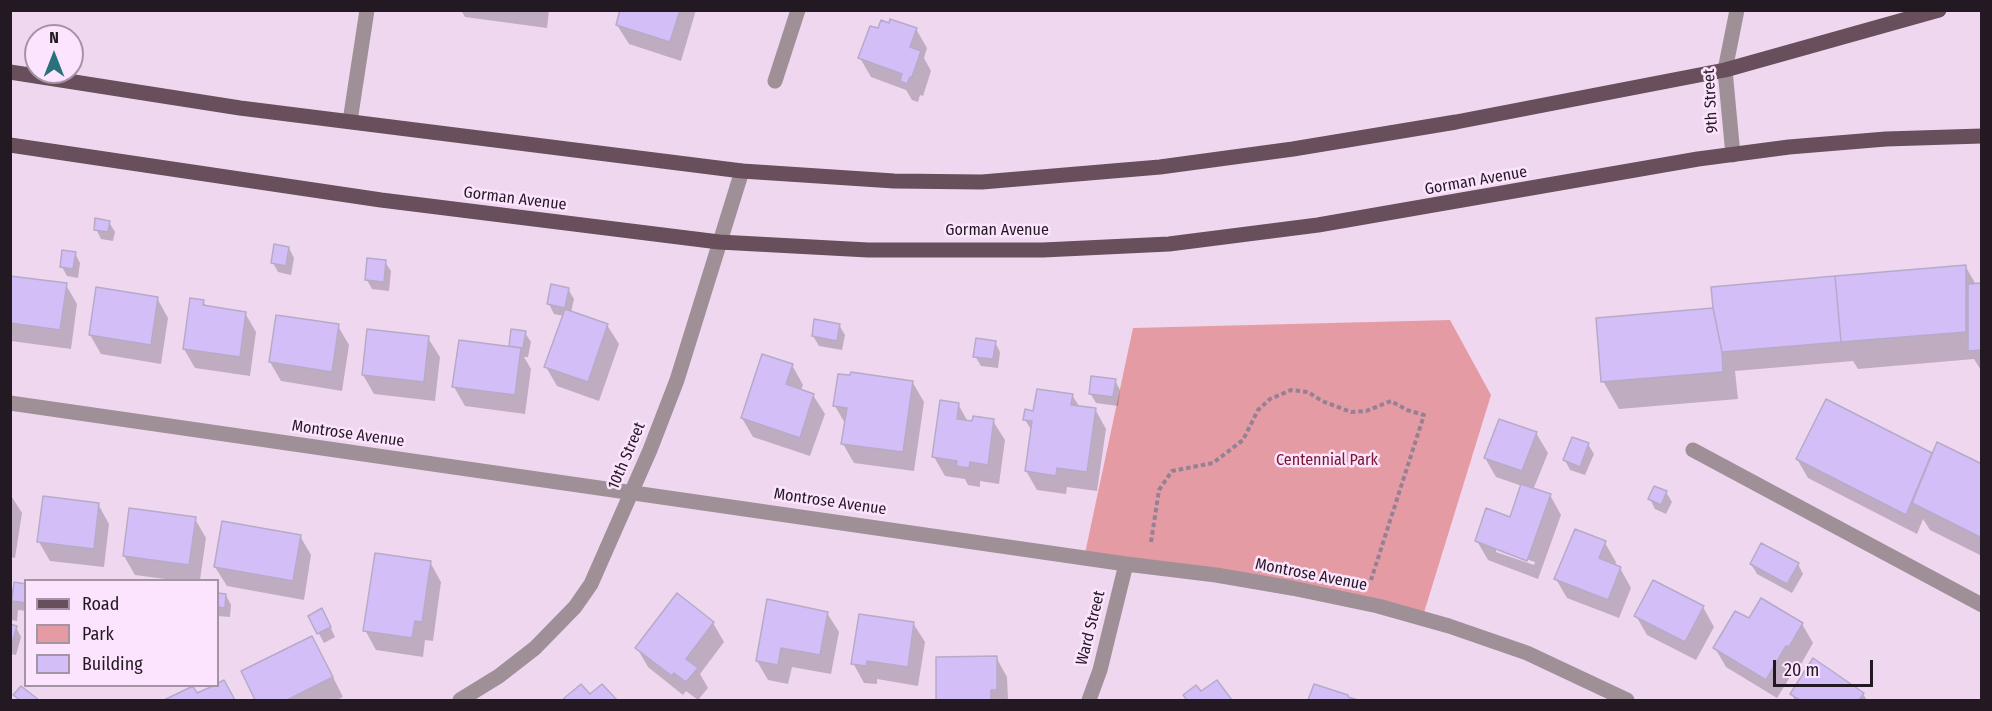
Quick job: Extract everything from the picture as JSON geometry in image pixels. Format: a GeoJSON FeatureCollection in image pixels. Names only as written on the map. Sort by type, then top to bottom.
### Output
{"type":"FeatureCollection","features":[{"type":"Feature","properties":{"kind":"main road"},"geometry":{"type":"LineString","coordinates":[[10,72],[240,108],[742,171],[894,181],[982,182],[1160,167],[1293,149],[1434,126],[1725,70],[1939,10]]}},
{"type":"Feature","properties":{"kind":"main road","name":"Gorman Avenue"},"geometry":{"type":"LineString","coordinates":[[10,145],[381,200],[719,243],[868,250],[1043,250],[1169,244],[1352,220],[1655,167],[1789,147],[1886,139],[1982,136]]}},
{"type":"Feature","properties":{"kind":"street"},"geometry":{"type":"LineString","coordinates":[[350,121],[366,10]]}},
{"type":"Feature","properties":{"kind":"street"},"geometry":{"type":"LineString","coordinates":[[775,81],[798,10]]}},
{"type":"Feature","properties":{"kind":"street","name":"9th Street"},"geometry":{"type":"LineString","coordinates":[[1733,155],[1725,70],[1737,10]]}},
{"type":"Feature","properties":{"kind":"street","name":"10th Street"},"geometry":{"type":"LineString","coordinates":[[460,700],[499,676],[536,648],[575,607],[591,584],[632,492],[677,380],[742,171]]}},
{"type":"Feature","properties":{"kind":"street","name":"Montrose Avenue"},"geometry":{"type":"LineString","coordinates":[[10,403],[1126,564],[1216,575],[1363,603],[1449,626],[1527,653],[1627,700]]}},
{"type":"Feature","properties":{"kind":"street"},"geometry":{"type":"LineString","coordinates":[[1693,450],[1982,605]]}},
{"type":"Feature","properties":{"kind":"street","name":"Ward Street"},"geometry":{"type":"LineString","coordinates":[[1089,700],[1100,670],[1126,564]]}},
{"type":"Feature","properties":{"kind":"path"},"geometry":{"type":"LineString","coordinates":[[1148,567],[1159,490],[1172,471],[1213,463],[1243,440],[1258,410],[1270,399],[1291,390],[1299,391],[1352,412],[1366,411],[1392,401],[1407,410],[1424,415],[1363,603]]}},
{"type":"Feature","properties":{"kind":"green space","name":"Centennial Park"},"geometry":{"type":"Polygon","coordinates":[[[1450,320],[1491,395],[1422,619],[1084,558],[1133,328],[1450,320]]]}},
{"type":"Feature","properties":{"kind":"building"},"geometry":{"type":"Polygon","coordinates":[[[620,10],[680,10],[670,42],[616,25],[620,10]]]}},
{"type":"Feature","properties":{"kind":"building"},"geometry":{"type":"Polygon","coordinates":[[[890,19],[917,28],[910,47],[921,51],[912,77],[907,84],[900,81],[902,74],[858,58],[870,26],[878,28],[881,20],[889,23],[890,19]]]}},
{"type":"Feature","properties":{"kind":"building"},"geometry":{"type":"Polygon","coordinates":[[[95,218],[110,221],[108,232],[94,230],[95,218]]]}},
{"type":"Feature","properties":{"kind":"building"},"geometry":{"type":"Polygon","coordinates":[[[274,244],[289,247],[286,266],[271,263],[274,244]]]}},
{"type":"Feature","properties":{"kind":"building"},"geometry":{"type":"Polygon","coordinates":[[[62,250],[76,252],[73,269],[60,267],[62,250]]]}},
{"type":"Feature","properties":{"kind":"building"},"geometry":{"type":"Polygon","coordinates":[[[367,258],[386,260],[384,282],[365,280],[367,258]]]}},
{"type":"Feature","properties":{"kind":"building"},"geometry":{"type":"Polygon","coordinates":[[[1966,265],[1966,332],[1841,342],[1835,276],[1966,265]]]}},
{"type":"Feature","properties":{"kind":"building"},"geometry":{"type":"Polygon","coordinates":[[[10,276],[67,283],[60,330],[10,323],[10,276]]]}},
{"type":"Feature","properties":{"kind":"building"},"geometry":{"type":"Polygon","coordinates":[[[1835,276],[1841,342],[1722,352],[1711,287],[1835,276]]]}},
{"type":"Feature","properties":{"kind":"building"},"geometry":{"type":"Polygon","coordinates":[[[1982,283],[1982,350],[1968,351],[1968,284],[1982,283]]]}},
{"type":"Feature","properties":{"kind":"building"},"geometry":{"type":"Polygon","coordinates":[[[551,284],[569,288],[565,308],[547,304],[551,284]]]}},
{"type":"Feature","properties":{"kind":"building"},"geometry":{"type":"Polygon","coordinates":[[[96,287],[158,297],[151,345],[89,335],[96,287]]]}},
{"type":"Feature","properties":{"kind":"building"},"geometry":{"type":"Polygon","coordinates":[[[190,298],[204,300],[203,305],[246,312],[240,357],[183,349],[190,298]]]}},
{"type":"Feature","properties":{"kind":"building"},"geometry":{"type":"Polygon","coordinates":[[[1713,308],[1722,352],[1723,372],[1601,382],[1596,318],[1713,308]]]}},
{"type":"Feature","properties":{"kind":"building"},"geometry":{"type":"Polygon","coordinates":[[[565,309],[608,324],[588,382],[544,367],[565,309]]]}},
{"type":"Feature","properties":{"kind":"building"},"geometry":{"type":"Polygon","coordinates":[[[276,315],[339,324],[332,372],[269,362],[276,315]]]}},
{"type":"Feature","properties":{"kind":"building"},"geometry":{"type":"Polygon","coordinates":[[[814,319],[840,324],[837,341],[812,336],[814,319]]]}},
{"type":"Feature","properties":{"kind":"building"},"geometry":{"type":"Polygon","coordinates":[[[367,329],[429,336],[424,382],[362,375],[367,329]]]}},
{"type":"Feature","properties":{"kind":"building"},"geometry":{"type":"Polygon","coordinates":[[[511,329],[526,331],[523,348],[509,346],[511,329]]]}},
{"type":"Feature","properties":{"kind":"building"},"geometry":{"type":"Polygon","coordinates":[[[976,338],[996,341],[993,359],[973,357],[976,338]]]}},
{"type":"Feature","properties":{"kind":"building"},"geometry":{"type":"Polygon","coordinates":[[[459,340],[521,348],[515,395],[452,387],[459,340]]]}},
{"type":"Feature","properties":{"kind":"building"},"geometry":{"type":"Polygon","coordinates":[[[762,354],[793,364],[786,384],[814,394],[800,438],[741,418],[762,354]]]}},
{"type":"Feature","properties":{"kind":"building"},"geometry":{"type":"Polygon","coordinates":[[[851,372],[913,381],[903,452],[841,444],[847,408],[833,406],[838,374],[850,375],[851,372]]]}},
{"type":"Feature","properties":{"kind":"building"},"geometry":{"type":"Polygon","coordinates":[[[1091,376],[1116,379],[1113,397],[1089,394],[1091,376]]]}},
{"type":"Feature","properties":{"kind":"building"},"geometry":{"type":"Polygon","coordinates":[[[1037,389],[1073,394],[1071,405],[1096,408],[1087,472],[1057,468],[1056,476],[1025,471],[1032,421],[1023,420],[1025,409],[1033,411],[1037,389]]]}},
{"type":"Feature","properties":{"kind":"building"},"geometry":{"type":"Polygon","coordinates":[[[1826,399],[1932,453],[1906,515],[1796,459],[1826,399]]]}},
{"type":"Feature","properties":{"kind":"building"},"geometry":{"type":"Polygon","coordinates":[[[940,400],[959,403],[957,419],[972,421],[973,416],[994,419],[988,465],[970,462],[969,468],[956,466],[957,461],[932,457],[940,400]]]}},
{"type":"Feature","properties":{"kind":"building"},"geometry":{"type":"Polygon","coordinates":[[[1499,419],[1537,432],[1522,471],[1484,458],[1499,419]]]}},
{"type":"Feature","properties":{"kind":"building"},"geometry":{"type":"Polygon","coordinates":[[[1572,437],[1589,443],[1580,467],[1563,460],[1572,437]]]}},
{"type":"Feature","properties":{"kind":"building"},"geometry":{"type":"Polygon","coordinates":[[[1937,442],[1982,464],[1982,538],[1912,503],[1937,442]]]}},
{"type":"Feature","properties":{"kind":"building"},"geometry":{"type":"Polygon","coordinates":[[[1521,484],[1551,494],[1527,561],[1475,541],[1486,508],[1510,517],[1521,484]]]}},
{"type":"Feature","properties":{"kind":"building"},"geometry":{"type":"Polygon","coordinates":[[[1654,486],[1667,491],[1661,505],[1648,499],[1654,486]]]}},
{"type":"Feature","properties":{"kind":"building"},"geometry":{"type":"Polygon","coordinates":[[[43,496],[99,503],[94,549],[37,542],[43,496]]]}},
{"type":"Feature","properties":{"kind":"building"},"geometry":{"type":"Polygon","coordinates":[[[129,508],[196,517],[189,565],[123,556],[129,508]]]}},
{"type":"Feature","properties":{"kind":"building"},"geometry":{"type":"Polygon","coordinates":[[[222,521],[301,535],[293,581],[214,567],[222,521]]]}},
{"type":"Feature","properties":{"kind":"building"},"geometry":{"type":"Polygon","coordinates":[[[1575,529],[1606,541],[1599,558],[1621,567],[1608,600],[1554,579],[1575,529]]]}},
{"type":"Feature","properties":{"kind":"building"},"geometry":{"type":"Polygon","coordinates":[[[1761,543],[1799,563],[1787,584],[1750,564],[1761,543]]]}},
{"type":"Feature","properties":{"kind":"building"},"geometry":{"type":"Polygon","coordinates":[[[375,553],[431,561],[422,622],[415,621],[412,638],[363,631],[375,553]]]}},
{"type":"Feature","properties":{"kind":"building"},"geometry":{"type":"Polygon","coordinates":[[[1653,580],[1704,606],[1685,642],[1634,616],[1653,580]]]}},
{"type":"Feature","properties":{"kind":"building"},"geometry":{"type":"Polygon","coordinates":[[[14,582],[24,584],[24,603],[12,601],[14,582]]]}},
{"type":"Feature","properties":{"kind":"building"},"geometry":{"type":"Polygon","coordinates":[[[219,593],[226,594],[225,608],[219,607],[219,593]]]}},
{"type":"Feature","properties":{"kind":"building"},"geometry":{"type":"Polygon","coordinates":[[[677,593],[714,622],[686,659],[698,668],[686,682],[674,673],[672,676],[635,648],[677,593]]]}},
{"type":"Feature","properties":{"kind":"building"},"geometry":{"type":"Polygon","coordinates":[[[1761,598],[1803,623],[1766,680],[1713,648],[1735,611],[1749,618],[1761,598]]]}},
{"type":"Feature","properties":{"kind":"building"},"geometry":{"type":"Polygon","coordinates":[[[767,599],[828,612],[820,655],[781,648],[778,665],[756,661],[767,599]]]}},
{"type":"Feature","properties":{"kind":"building"},"geometry":{"type":"Polygon","coordinates":[[[322,608],[331,627],[317,634],[308,616],[322,608]]]}},
{"type":"Feature","properties":{"kind":"building"},"geometry":{"type":"Polygon","coordinates":[[[859,614],[914,622],[908,667],[867,661],[866,666],[851,664],[859,614]]]}},
{"type":"Feature","properties":{"kind":"building"},"geometry":{"type":"Polygon","coordinates":[[[10,624],[17,626],[11,646],[10,646],[10,624]]]}},
{"type":"Feature","properties":{"kind":"building"},"geometry":{"type":"Polygon","coordinates":[[[312,636],[333,677],[287,700],[255,700],[241,671],[312,636]]]}},
{"type":"Feature","properties":{"kind":"building"},"geometry":{"type":"Polygon","coordinates":[[[997,656],[997,690],[991,690],[991,700],[936,700],[936,657],[997,656]]]}},
{"type":"Feature","properties":{"kind":"building"},"geometry":{"type":"Polygon","coordinates":[[[1813,658],[1864,693],[1859,700],[1800,700],[1790,694],[1813,658]]]}},
{"type":"Feature","properties":{"kind":"building"},"geometry":{"type":"Polygon","coordinates":[[[224,680],[235,700],[164,700],[191,687],[194,687],[197,693],[211,687],[219,687],[219,682],[224,680]]]}},
{"type":"Feature","properties":{"kind":"building"},"geometry":{"type":"Polygon","coordinates":[[[1217,680],[1232,700],[1187,700],[1183,695],[1196,685],[1201,691],[1217,680]]]}},
{"type":"Feature","properties":{"kind":"building"},"geometry":{"type":"Polygon","coordinates":[[[581,684],[590,694],[602,684],[617,700],[562,700],[581,684]]]}},
{"type":"Feature","properties":{"kind":"building"},"geometry":{"type":"Polygon","coordinates":[[[1314,684],[1348,695],[1358,700],[1308,700],[1314,684]]]}},
{"type":"Feature","properties":{"kind":"building"},"geometry":{"type":"Polygon","coordinates":[[[21,686],[39,700],[20,700],[13,695],[21,686]]]}}]}
